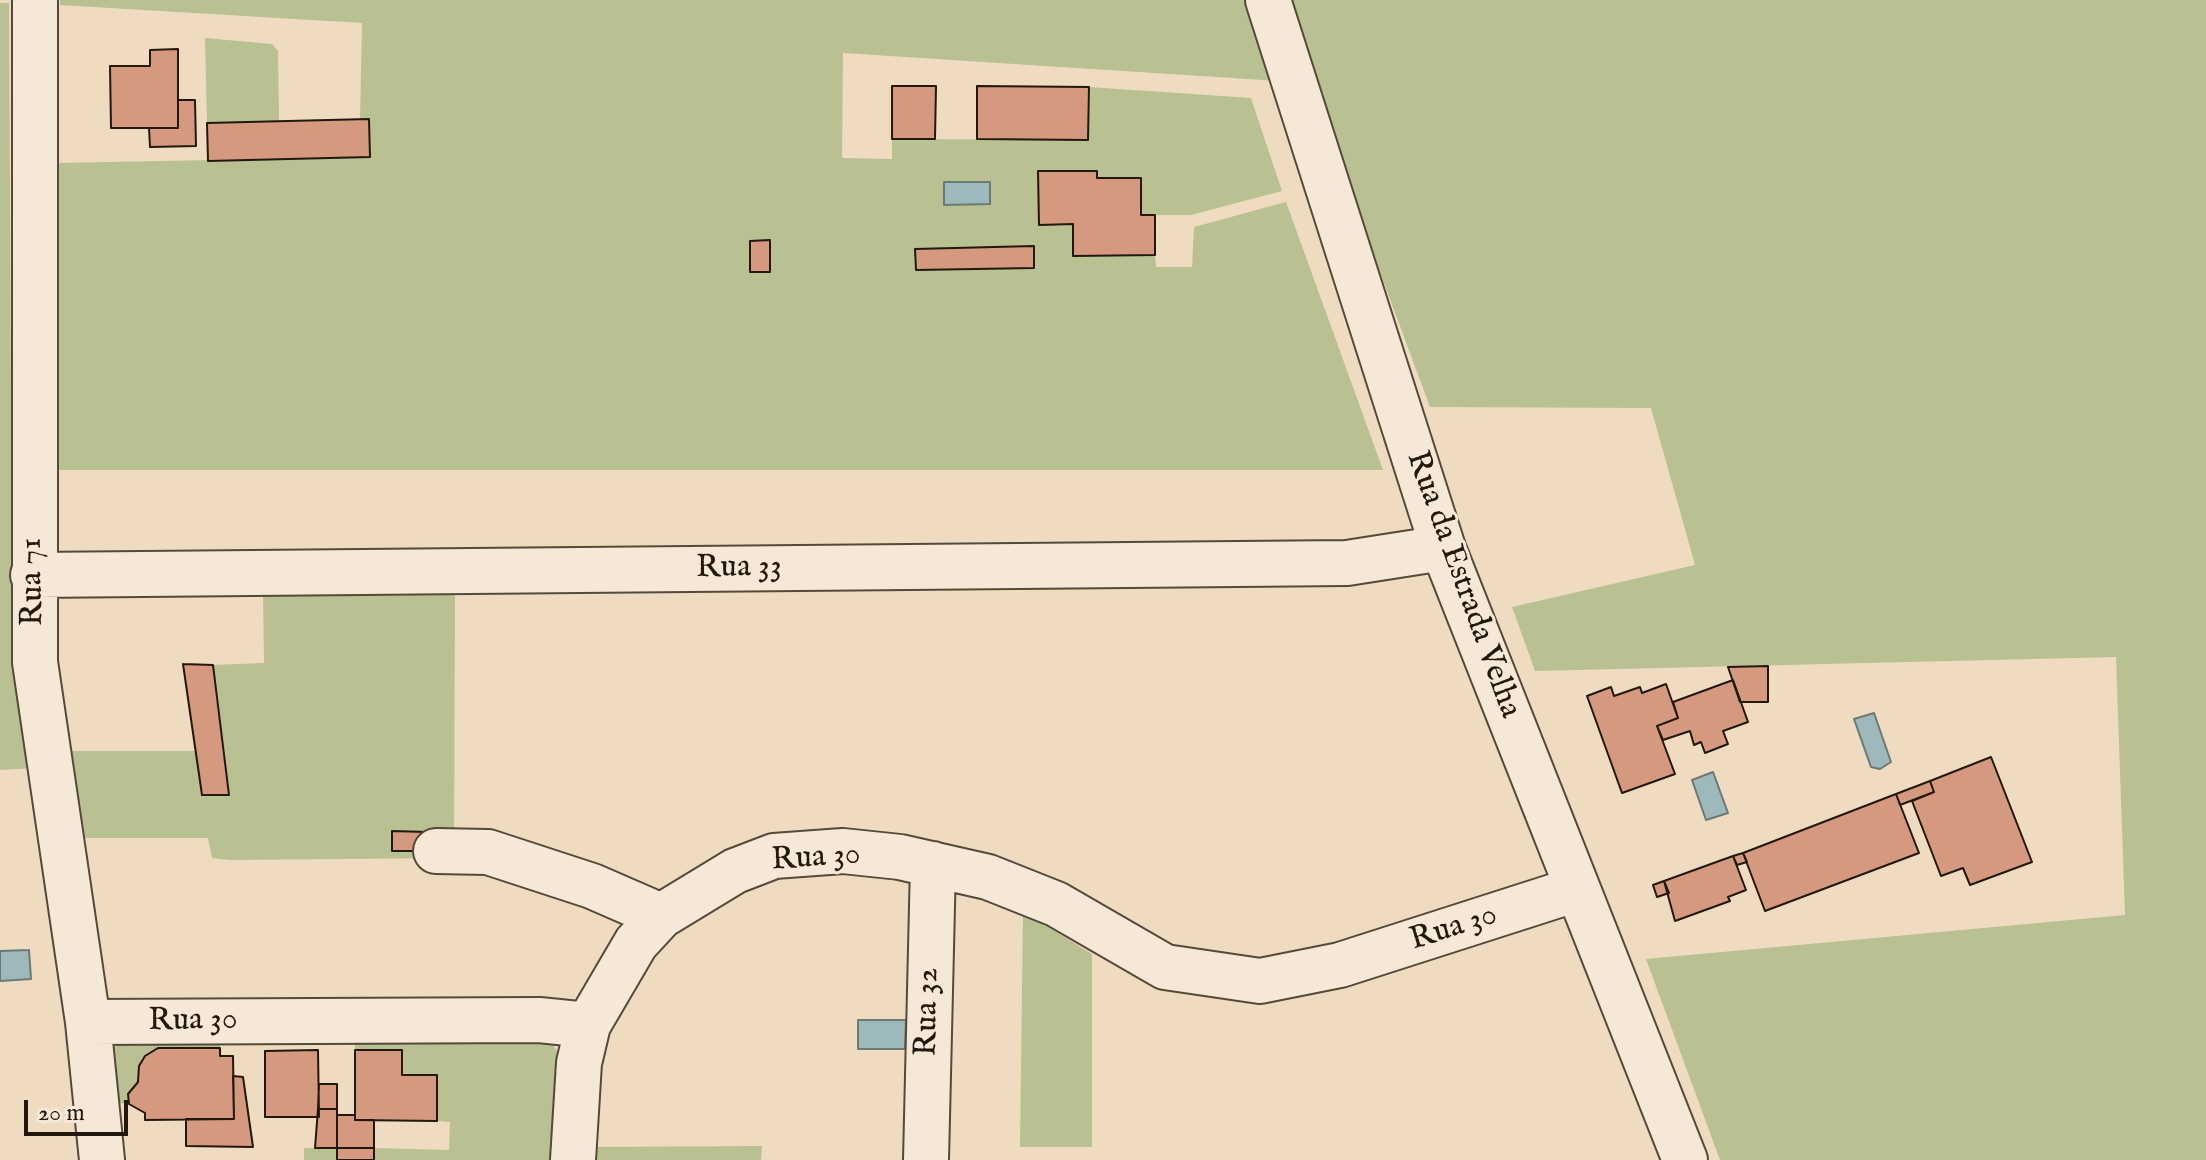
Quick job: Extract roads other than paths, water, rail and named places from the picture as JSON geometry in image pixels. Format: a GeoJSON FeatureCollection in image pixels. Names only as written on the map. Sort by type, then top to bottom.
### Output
{"type":"FeatureCollection","features":[{"type":"Feature","properties":{"kind":"street","name":"Rua 71"},"geometry":{"type":"LineString","coordinates":[[35,0],[35,662],[88,1022],[102,1160]]}},
{"type":"Feature","properties":{"kind":"street","name":"Rua da Estrada Velha"},"geometry":{"type":"LineString","coordinates":[[1268,0],[1443,548],[1685,1160]]}},
{"type":"Feature","properties":{"kind":"street","name":"Rua 33"},"geometry":{"type":"LineString","coordinates":[[33,575],[1347,563],[1443,548]]}},
{"type":"Feature","properties":{"kind":"street"},"geometry":{"type":"LineString","coordinates":[[436,851],[488,852],[592,886],[661,916]]}},
{"type":"Feature","properties":{"kind":"street","name":"Rua 30"},"geometry":{"type":"LineString","coordinates":[[88,1022],[524,1020],[588,1025],[636,943],[661,916],[735,871],[774,856],[843,851],[933,864],[988,877],[1056,904],[1165,967],[1260,981],[1340,965],[1577,889]]}},
{"type":"Feature","properties":{"kind":"street","name":"Rua 32"},"geometry":{"type":"LineString","coordinates":[[926,1160],[933,864]]}},
{"type":"Feature","properties":{"kind":"street"},"geometry":{"type":"LineString","coordinates":[[573,1160],[579,1063],[588,1025]]}},
{"type":"Feature","properties":{"kind":"water"},"geometry":{"type":"Polygon","coordinates":[[[944,182],[990,182],[990,204],[944,205],[944,182]]]}},
{"type":"Feature","properties":{"kind":"water"},"geometry":{"type":"Polygon","coordinates":[[[1874,713],[1891,762],[1880,769],[1871,767],[1854,719],[1874,713]]]}},
{"type":"Feature","properties":{"kind":"water"},"geometry":{"type":"Polygon","coordinates":[[[1713,772],[1728,813],[1706,820],[1692,780],[1713,772]]]}},
{"type":"Feature","properties":{"kind":"water"},"geometry":{"type":"Polygon","coordinates":[[[29,950],[31,979],[0,981],[0,951],[29,950]]]}},
{"type":"Feature","properties":{"kind":"water"},"geometry":{"type":"Polygon","coordinates":[[[858,1020],[906,1020],[905,1049],[858,1049],[858,1020]]]}}]}
